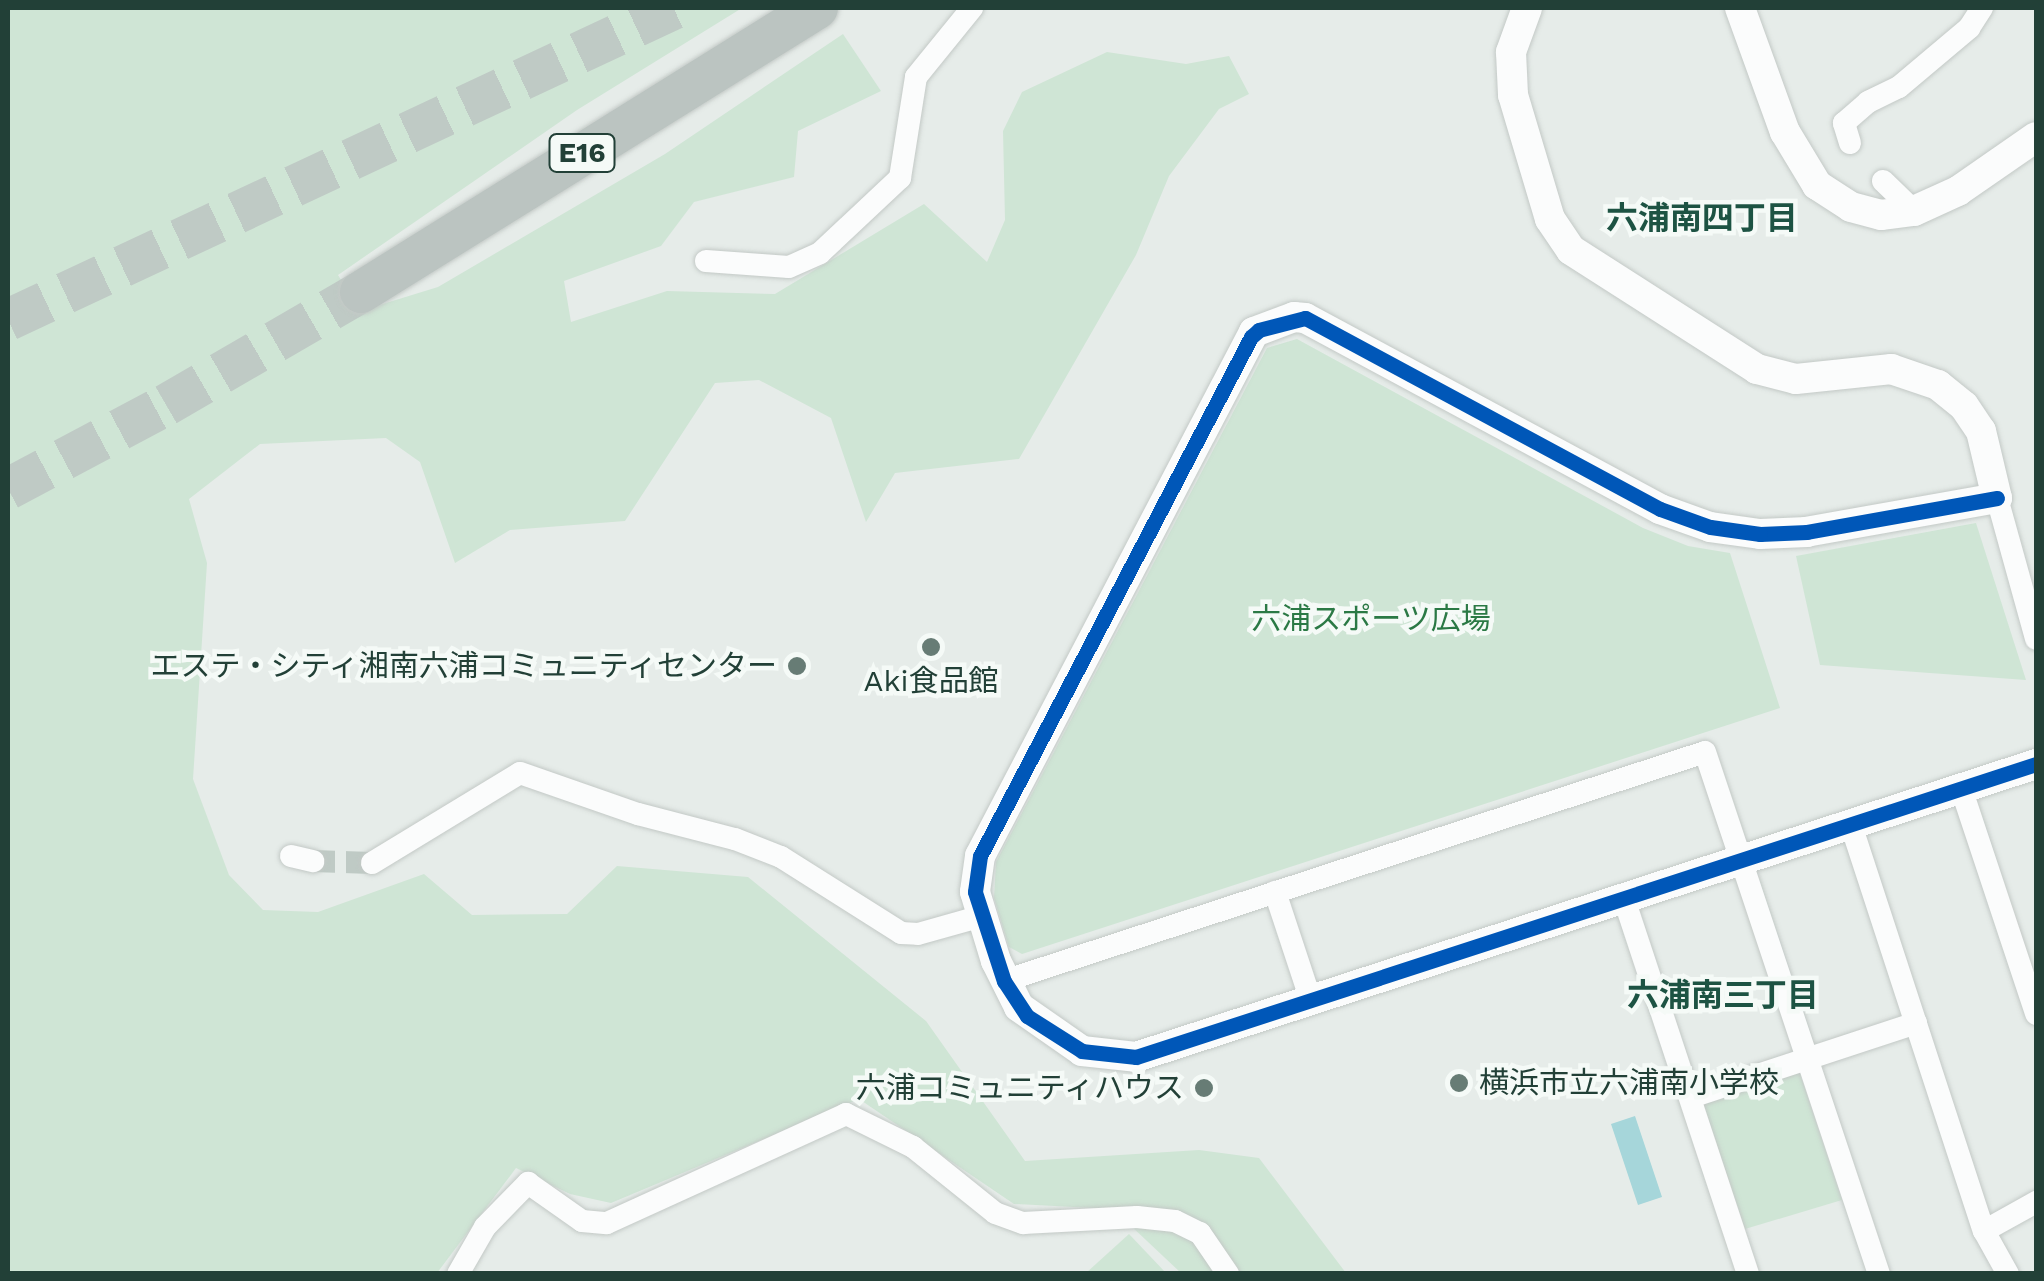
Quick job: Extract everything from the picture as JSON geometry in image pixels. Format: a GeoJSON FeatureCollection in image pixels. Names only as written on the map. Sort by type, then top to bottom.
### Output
{"type":"FeatureCollection","features":[{"type":"Feature","properties":{"kind":"highway","name":"E16"},"geometry":{"type":"LineString","coordinates":[[360,292],[811,12]]}},
{"type":"Feature","properties":{"kind":"street"},"geometry":{"type":"LineString","coordinates":[[706,260],[789,267],[820,253],[900,178],[916,77],[972,8]]}},
{"type":"Feature","properties":{"kind":"street"},"geometry":{"type":"LineString","coordinates":[[1528,8],[1512,52],[1513,95],[1550,219],[1571,250],[1756,370],[1796,379],[1891,370],[1938,385],[1964,406],[1981,432],[2036,639]]}},
{"type":"Feature","properties":{"kind":"street"},"geometry":{"type":"LineString","coordinates":[[1740,8],[1784,132],[1817,184],[1851,206],[1881,214],[1914,211],[1958,190],[2036,137]]}},
{"type":"Feature","properties":{"kind":"street"},"geometry":{"type":"LineString","coordinates":[[1850,143],[1844,122],[1868,102],[1899,88],[1969,28],[1982,8]]}},
{"type":"Feature","properties":{"kind":"street"},"geometry":{"type":"LineString","coordinates":[[1883,180],[1914,211]]}},
{"type":"Feature","properties":{"kind":"street"},"geometry":{"type":"LineString","coordinates":[[1997,498],[1807,532],[1760,534],[1710,527],[1660,509],[1300,316],[1254,332],[980,856],[974,880],[1004,981],[1018,1007],[1082,1051],[1109,1058],[1153,1052],[2036,764]]}},
{"type":"Feature","properties":{"kind":"street"},"geometry":{"type":"LineString","coordinates":[[1004,981],[1704,752],[1878,1274]]}},
{"type":"Feature","properties":{"kind":"street"},"geometry":{"type":"LineString","coordinates":[[372,863],[520,773],[638,814],[736,839],[781,857],[901,933],[918,934],[982,916]]}},
{"type":"Feature","properties":{"kind":"street"},"geometry":{"type":"LineString","coordinates":[[1961,788],[2036,1014]]}},
{"type":"Feature","properties":{"kind":"street"},"geometry":{"type":"LineString","coordinates":[[1851,824],[1984,1231],[2008,1274]]}},
{"type":"Feature","properties":{"kind":"street"},"geometry":{"type":"LineString","coordinates":[[1275,892],[1310,1001]]}},
{"type":"Feature","properties":{"kind":"street"},"geometry":{"type":"LineString","coordinates":[[1624,899],[1748,1274]]}},
{"type":"Feature","properties":{"kind":"street"},"geometry":{"type":"LineString","coordinates":[[1690,1097],[1916,1023]]}},
{"type":"Feature","properties":{"kind":"street"},"geometry":{"type":"LineString","coordinates":[[458,1274],[485,1226],[528,1183],[582,1221],[608,1223],[846,1114],[913,1148],[995,1213],[1023,1224],[1137,1218],[1175,1221],[1200,1234],[1228,1274]]}},
{"type":"Feature","properties":{"kind":"street"},"geometry":{"type":"LineString","coordinates":[[1984,1231],[2036,1202]]}},
{"type":"Feature","properties":{"kind":"green space"},"geometry":{"type":"Polygon","coordinates":[[[8,8],[742,8],[577,110],[338,275],[360,311],[438,287],[665,154],[843,34],[881,91],[798,131],[794,177],[694,202],[661,246],[564,281],[571,322],[667,291],[775,294],[924,204],[987,262],[1005,220],[1003,131],[1022,92],[1107,52],[1186,64],[1229,56],[1249,94],[1219,109],[1169,176],[1136,255],[1019,459],[895,473],[866,522],[831,418],[759,380],[715,383],[625,521],[510,530],[455,563],[420,462],[386,438],[260,444],[189,499],[207,563],[193,779],[229,875],[263,910],[318,912],[424,874],[472,915],[567,914],[617,866],[748,877],[926,1021],[1025,1161],[1199,1150],[1259,1158],[1346,1273],[1181,1273],[1113,1209],[1014,1204],[859,1099],[611,1203],[570,1194],[516,1168],[437,1273],[8,1273],[8,8]]]}},
{"type":"Feature","properties":{"kind":"green space","name":"六浦スポーツ広場"},"geometry":{"type":"Polygon","coordinates":[[[1297,339],[1643,528],[1688,546],[1730,553],[1780,708],[1022,954],[1009,947],[994,898],[996,862],[1267,348],[1297,339]]]}},
{"type":"Feature","properties":{"kind":"green space"},"geometry":{"type":"Polygon","coordinates":[[[1976,523],[2026,680],[1820,665],[1796,556],[1976,523]]]}},
{"type":"Feature","properties":{"kind":"green space"},"geometry":{"type":"Polygon","coordinates":[[[1797,1065],[1842,1200],[1745,1229],[1701,1098],[1797,1065]]]}},
{"type":"Feature","properties":{"kind":"green space"},"geometry":{"type":"Polygon","coordinates":[[[1129,1234],[1166,1273],[1086,1273],[1129,1234]]]}},
{"type":"Feature","properties":{"kind":"water"},"geometry":{"type":"Polygon","coordinates":[[[1635,1116],[1662,1197],[1638,1205],[1611,1124],[1635,1116]]]}},
{"type":"Feature","properties":{"kind":"tunnel"},"geometry":{"type":"LineString","coordinates":[[8,320],[675,8]]}},
{"type":"Feature","properties":{"kind":"tunnel"},"geometry":{"type":"LineString","coordinates":[[8,489],[166,405],[361,292]]}},
{"type":"Feature","properties":{"kind":"tunnel"},"geometry":{"type":"LineString","coordinates":[[313,861],[372,863]]}},
{"type":"Feature","properties":{"kind":"cycle path"},"geometry":{"type":"LineString","coordinates":[[1997,498],[1807,532],[1760,534],[1710,527],[1660,509],[1305,318],[1259,330],[1251,337],[980,856],[975,892],[1004,981],[1027,1016],[1082,1051],[1136,1057],[2036,764]]}},
{"type":"Feature","properties":{"kind":"place","name":"Aki食品館"},"geometry":{"type":"Point","coordinates":[931,647]}},
{"type":"Feature","properties":{"kind":"place","name":"エステ・シティ湘南六浦コミュニティセンター"},"geometry":{"type":"Point","coordinates":[797,666]}},
{"type":"Feature","properties":{"kind":"place","name":"横浜市立六浦南小学校"},"geometry":{"type":"Point","coordinates":[1459,1083]}},
{"type":"Feature","properties":{"kind":"place","name":"六浦コミュニティハウス"},"geometry":{"type":"Point","coordinates":[1204,1088]}},
{"type":"Feature","properties":{"kind":"district","name":"六浦南四丁目"},"geometry":{"type":"Point","coordinates":[1702,218]}},
{"type":"Feature","properties":{"kind":"district","name":"六浦南三丁目"},"geometry":{"type":"Point","coordinates":[1723,995]}}]}
